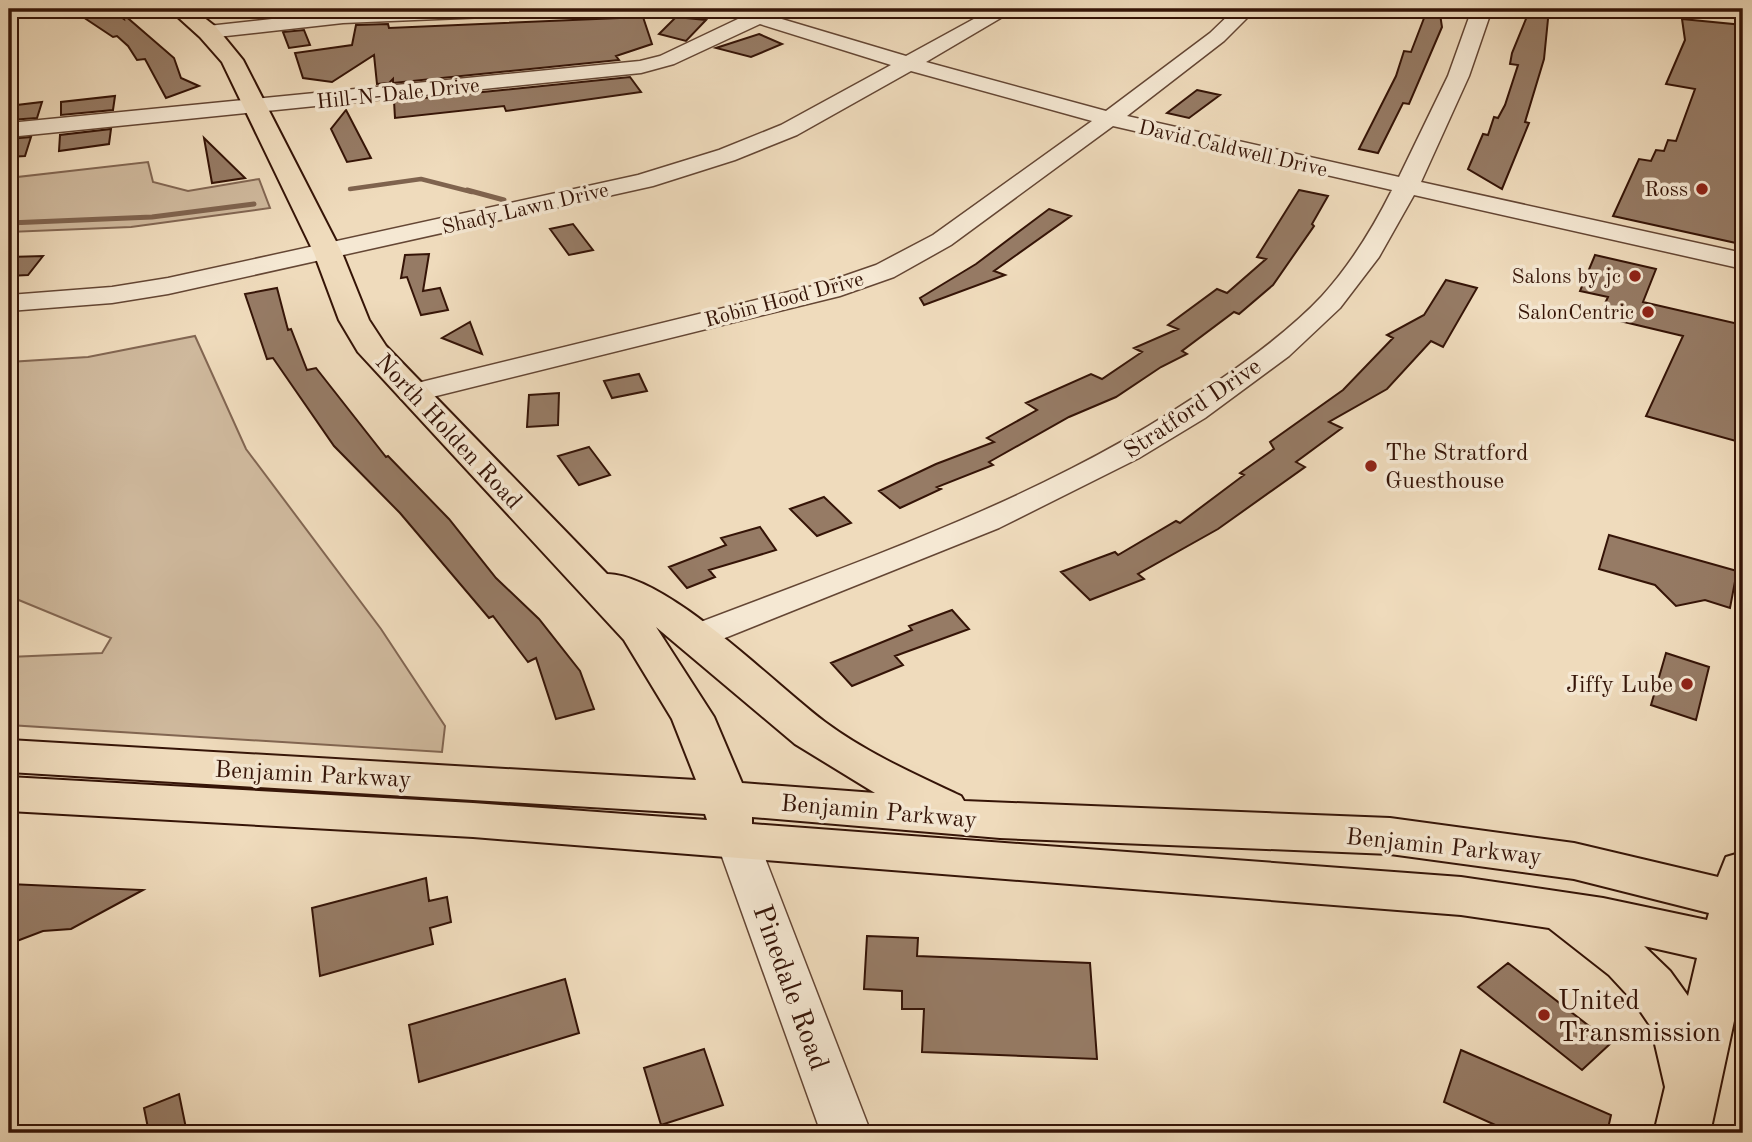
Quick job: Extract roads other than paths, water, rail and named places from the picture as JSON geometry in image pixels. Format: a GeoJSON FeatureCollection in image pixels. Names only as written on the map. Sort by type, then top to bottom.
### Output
{"type":"FeatureCollection","features":[{"type":"Feature","properties":{"kind":"main road","name":"North Holden Road"},"geometry":{"type":"LineString","coordinates":[[180,9],[215,38],[256,107],[328,253],[354,320],[365,338],[412,393],[638,631],[665,668],[693,717],[730,819]]}},
{"type":"Feature","properties":{"kind":"main road"},"geometry":{"type":"LineString","coordinates":[[590,579],[632,594],[695,638],[776,706],[849,761],[965,818]]}},
{"type":"Feature","properties":{"kind":"main road","name":"Benjamin Parkway"},"geometry":{"type":"LineString","coordinates":[[9,756],[730,819],[1461,896],[1557,908],[1672,931],[1739,913]]}},
{"type":"Feature","properties":{"kind":"main road","name":"Benjamin Parkway"},"geometry":{"type":"LineString","coordinates":[[9,794],[473,820],[965,818],[1390,836],[1574,861],[1739,913]]}},
{"type":"Feature","properties":{"kind":"main road"},"geometry":{"type":"LineString","coordinates":[[1557,908],[1614,949],[1648,981],[1674,1019],[1687,1111]]}},
{"type":"Feature","properties":{"kind":"main road"},"geometry":{"type":"LineString","coordinates":[[1687,1111],[1739,913]]}},
{"type":"Feature","properties":{"kind":"street"},"geometry":{"type":"LineString","coordinates":[[9,12],[16,9]]}},
{"type":"Feature","properties":{"kind":"street"},"geometry":{"type":"LineString","coordinates":[[215,38],[275,26],[343,17],[532,9]]}},
{"type":"Feature","properties":{"kind":"street","name":"David Caldwell Drive"},"geometry":{"type":"LineString","coordinates":[[730,9],[768,13],[909,64],[1109,119],[1743,261]]}},
{"type":"Feature","properties":{"kind":"street","name":"Shady Lawn Drive"},"geometry":{"type":"LineString","coordinates":[[9,303],[112,295],[328,253],[644,181],[715,159],[789,130],[1006,9]]}},
{"type":"Feature","properties":{"kind":"street","name":"Robin Hood Drive"},"geometry":{"type":"LineString","coordinates":[[412,393],[830,290],[885,271],[942,240],[1109,119],[1217,37],[1246,9]]}},
{"type":"Feature","properties":{"kind":"street","name":"Stratford Drive"},"geometry":{"type":"LineString","coordinates":[[695,638],[1039,497],[1130,452],[1182,421],[1296,337],[1340,293],[1364,260],[1407,186],[1458,78],[1482,9]]}},
{"type":"Feature","properties":{"kind":"street","name":"Hill-N-Dale Drive"},"geometry":{"type":"LineString","coordinates":[[9,130],[641,67],[667,60],[768,13]]}},
{"type":"Feature","properties":{"kind":"street","name":"Pinedale Road"},"geometry":{"type":"LineString","coordinates":[[730,819],[846,1133]]}},
{"type":"Feature","properties":{"kind":"waterway"},"geometry":{"type":"LineString","coordinates":[[350,189],[421,179],[472,192]]}},
{"type":"Feature","properties":{"kind":"waterway"},"geometry":{"type":"LineString","coordinates":[[467,190],[504,200]]}},
{"type":"Feature","properties":{"kind":"waterway"},"geometry":{"type":"LineString","coordinates":[[9,223],[152,217],[254,204]]}},
{"type":"Feature","properties":{"kind":"place","name":"Ross"},"geometry":{"type":"Point","coordinates":[1702,189]}},
{"type":"Feature","properties":{"kind":"place","name":"Salons by jc"},"geometry":{"type":"Point","coordinates":[1635,276]}},
{"type":"Feature","properties":{"kind":"place","name":"SalonCentric"},"geometry":{"type":"Point","coordinates":[1648,312]}},
{"type":"Feature","properties":{"kind":"place","name":"The Stratford Guesthouse"},"geometry":{"type":"Point","coordinates":[1371,466]}},
{"type":"Feature","properties":{"kind":"place","name":"Jiffy Lube"},"geometry":{"type":"Point","coordinates":[1687,684]}},
{"type":"Feature","properties":{"kind":"place","name":"United Transmission"},"geometry":{"type":"Point","coordinates":[1544,1015]}}]}
